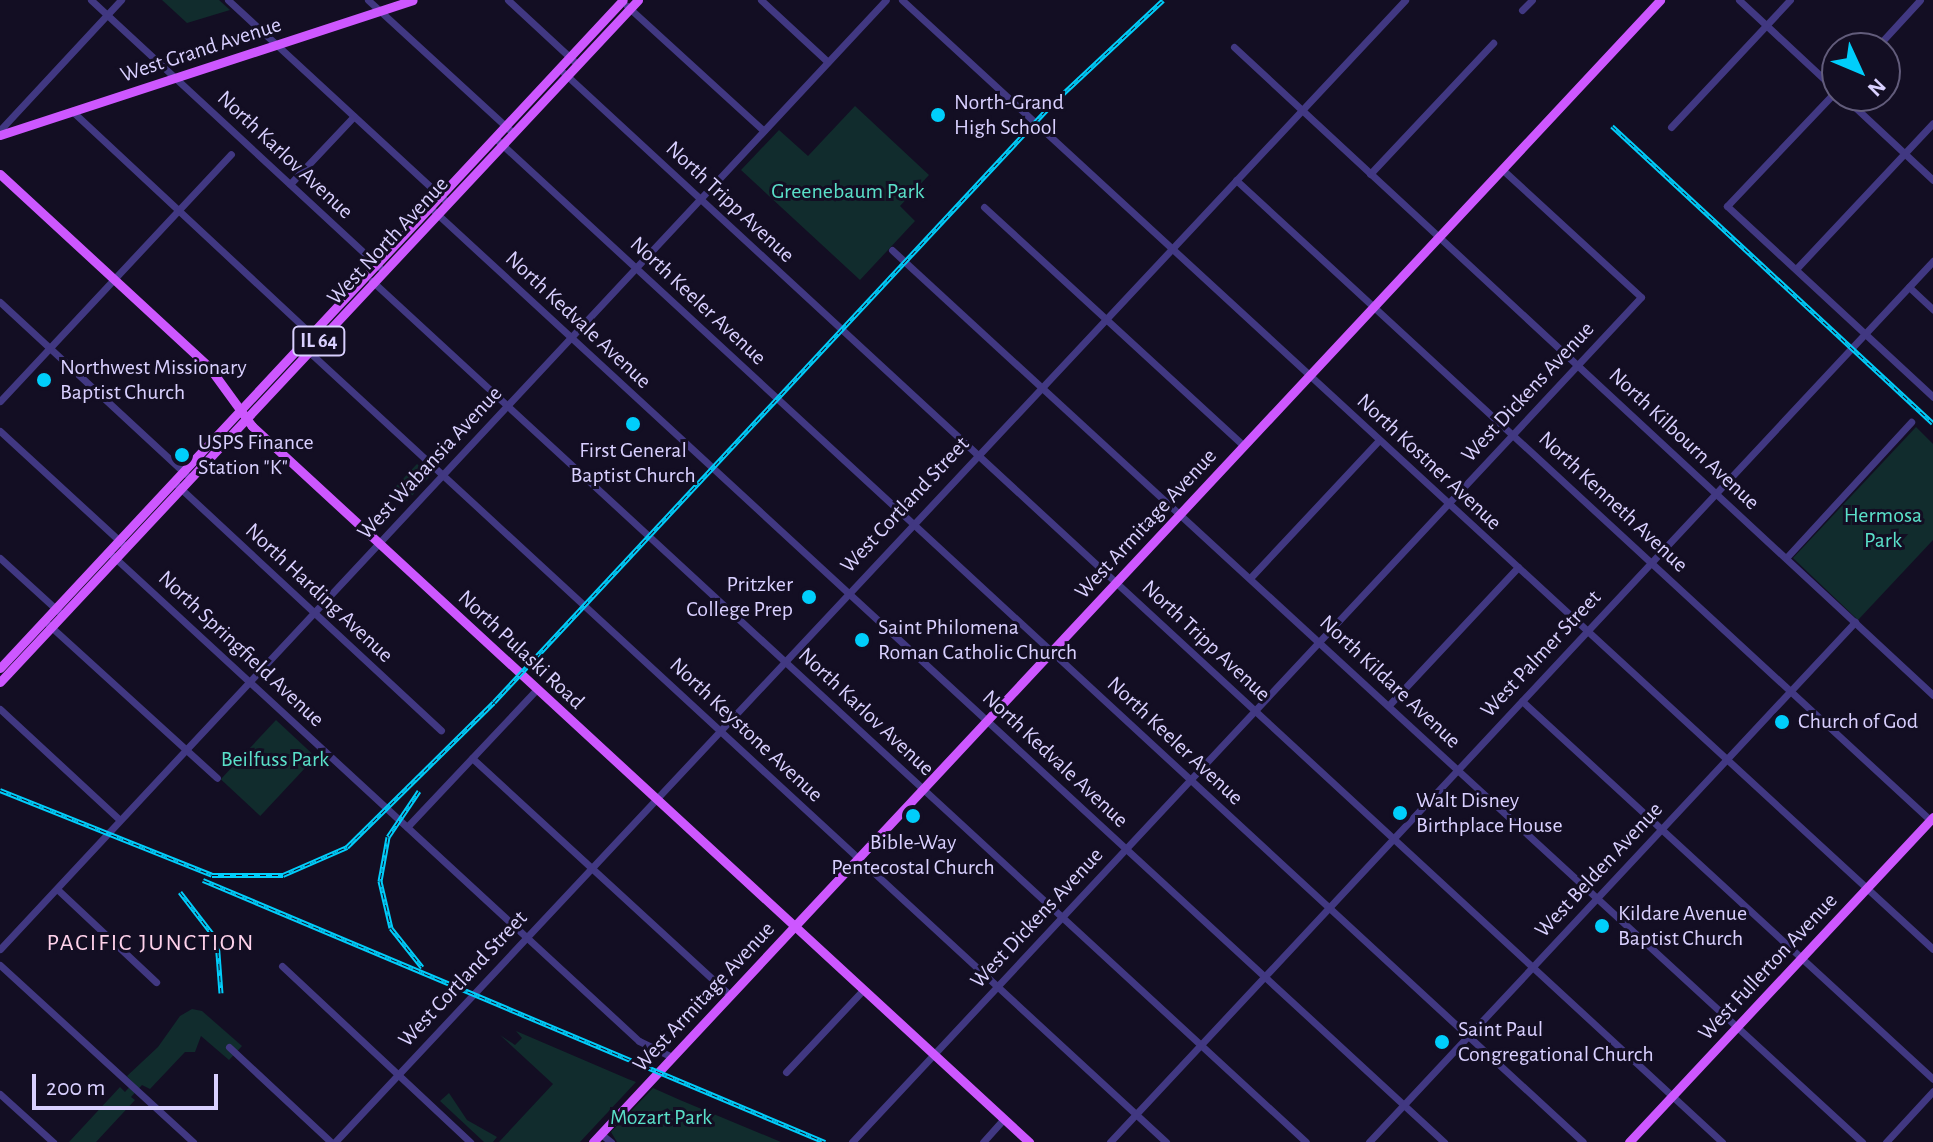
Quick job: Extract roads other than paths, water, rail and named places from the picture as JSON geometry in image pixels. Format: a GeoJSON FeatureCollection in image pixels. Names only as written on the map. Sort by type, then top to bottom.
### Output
{"type":"FeatureCollection","features":[{"type":"Feature","properties":{"kind":"main road","name":"West Grand Avenue"},"geometry":{"type":"LineString","coordinates":[[0,132],[412,0]]}},
{"type":"Feature","properties":{"kind":"main road","name":"West North Avenue"},"geometry":{"type":"LineString","coordinates":[[0,682],[59,612],[625,3],[638,0]]}},
{"type":"Feature","properties":{"kind":"main road","name":"West Armitage Avenue"},"geometry":{"type":"LineString","coordinates":[[593,1142],[1660,0]]}},
{"type":"Feature","properties":{"kind":"main road","name":"North Pulaski Road"},"geometry":{"type":"LineString","coordinates":[[0,174],[209,367],[243,415],[380,544],[1029,1142]]}},
{"type":"Feature","properties":{"kind":"main road","name":"West North Avenue"},"geometry":{"type":"LineString","coordinates":[[0,668],[48,624]]}},
{"type":"Feature","properties":{"kind":"main road","name":"West Fullerton Avenue"},"geometry":{"type":"LineString","coordinates":[[1629,1142],[1931,818]]}},
{"type":"Feature","properties":{"kind":"street","name":"North Karlov Avenue"},"geometry":{"type":"LineString","coordinates":[[91,0],[380,268]]}},
{"type":"Feature","properties":{"kind":"street"},"geometry":{"type":"LineString","coordinates":[[0,132],[121,0]]}},
{"type":"Feature","properties":{"kind":"street"},"geometry":{"type":"LineString","coordinates":[[228,0],[444,199]]}},
{"type":"Feature","properties":{"kind":"street"},"geometry":{"type":"LineString","coordinates":[[368,0],[510,129]]}},
{"type":"Feature","properties":{"kind":"street"},"geometry":{"type":"LineString","coordinates":[[508,0],[574,61]]}},
{"type":"Feature","properties":{"kind":"street"},"geometry":{"type":"LineString","coordinates":[[761,0],[828,62]]}},
{"type":"Feature","properties":{"kind":"street","name":"West Wabansia Avenue"},"geometry":{"type":"LineString","coordinates":[[0,949],[886,0]]}},
{"type":"Feature","properties":{"kind":"street","name":"North Kostner Avenue"},"geometry":{"type":"LineString","coordinates":[[902,0],[1933,949]]}},
{"type":"Feature","properties":{"kind":"street","name":"West Cortland Street"},"geometry":{"type":"LineString","coordinates":[[333,1142],[1405,0]]}},
{"type":"Feature","properties":{"kind":"street"},"geometry":{"type":"LineString","coordinates":[[1522,10],[1532,0]]}},
{"type":"Feature","properties":{"kind":"street"},"geometry":{"type":"LineString","coordinates":[[1739,0],[1821,75]]}},
{"type":"Feature","properties":{"kind":"street"},"geometry":{"type":"LineString","coordinates":[[1671,127],[1790,0]]}},
{"type":"Feature","properties":{"kind":"street"},"geometry":{"type":"LineString","coordinates":[[1891,32],[1920,0]]}},
{"type":"Feature","properties":{"kind":"street"},"geometry":{"type":"LineString","coordinates":[[625,3],[764,131]]}},
{"type":"Feature","properties":{"kind":"street"},"geometry":{"type":"LineString","coordinates":[[1370,174],[1493,43]]}},
{"type":"Feature","properties":{"kind":"street","name":"North Kilbourn Avenue"},"geometry":{"type":"LineString","coordinates":[[1234,47],[1933,695]]}},
{"type":"Feature","properties":{"kind":"street","name":"North Tripp Avenue"},"geometry":{"type":"LineString","coordinates":[[563,72],[1722,1142]]}},
{"type":"Feature","properties":{"kind":"street"},"geometry":{"type":"LineString","coordinates":[[1821,107],[1727,206],[1933,397]]}},
{"type":"Feature","properties":{"kind":"street"},"geometry":{"type":"LineString","coordinates":[[72,111],[315,337]]}},
{"type":"Feature","properties":{"kind":"street"},"geometry":{"type":"LineString","coordinates":[[1860,112],[1933,180]]}},
{"type":"Feature","properties":{"kind":"street"},"geometry":{"type":"LineString","coordinates":[[290,184],[354,116]]}},
{"type":"Feature","properties":{"kind":"street"},"geometry":{"type":"LineString","coordinates":[[1796,269],[1933,123]]}},
{"type":"Feature","properties":{"kind":"street","name":"North Keeler Avenue"},"geometry":{"type":"LineString","coordinates":[[498,141],[1583,1142]]}},
{"type":"Feature","properties":{"kind":"street"},"geometry":{"type":"LineString","coordinates":[[0,401],[231,154]]}},
{"type":"Feature","properties":{"kind":"street","name":"West Dickens Avenue"},"geometry":{"type":"LineString","coordinates":[[852,1142],[1641,297],[1502,169]]}},
{"type":"Feature","properties":{"kind":"street","name":"North Kenneth Avenue"},"geometry":{"type":"LineString","coordinates":[[1236,180],[1931,818]]}},
{"type":"Feature","properties":{"kind":"street"},"geometry":{"type":"LineString","coordinates":[[984,207],[1244,446]]}},
{"type":"Feature","properties":{"kind":"street","name":"North Kedvale Avenue"},"geometry":{"type":"LineString","coordinates":[[434,211],[1444,1142]]}},
{"type":"Feature","properties":{"kind":"street","name":"North Kildare Avenue"},"geometry":{"type":"LineString","coordinates":[[892,250],[1862,1142]]}},
{"type":"Feature","properties":{"kind":"street","name":"West Palmer Street"},"geometry":{"type":"LineString","coordinates":[[1110,1142],[1933,261]]}},
{"type":"Feature","properties":{"kind":"street","name":"North Karlov Avenue"},"geometry":{"type":"LineString","coordinates":[[370,279],[1306,1142]]}},
{"type":"Feature","properties":{"kind":"street"},"geometry":{"type":"LineString","coordinates":[[1909,287],[1933,309]]}},
{"type":"Feature","properties":{"kind":"street"},"geometry":{"type":"LineString","coordinates":[[0,302],[187,475]]}},
{"type":"Feature","properties":{"kind":"street","name":"North Keystone Avenue"},"geometry":{"type":"LineString","coordinates":[[305,348],[1166,1142]]}},
{"type":"Feature","properties":{"kind":"street"},"geometry":{"type":"LineString","coordinates":[[1786,558],[1911,422]]}},
{"type":"Feature","properties":{"kind":"street"},"geometry":{"type":"LineString","coordinates":[[0,431],[123,544]]}},
{"type":"Feature","properties":{"kind":"street"},"geometry":{"type":"LineString","coordinates":[[1251,577],[1379,440]]}},
{"type":"Feature","properties":{"kind":"street","name":"North Harding Avenue"},"geometry":{"type":"LineString","coordinates":[[177,485],[441,730]]}},
{"type":"Feature","properties":{"kind":"street","name":"North Springfield Avenue"},"geometry":{"type":"LineString","coordinates":[[112,555],[639,1041],[672,1057]]}},
{"type":"Feature","properties":{"kind":"street"},"geometry":{"type":"LineString","coordinates":[[0,558],[59,612]]}},
{"type":"Feature","properties":{"kind":"street"},"geometry":{"type":"LineString","coordinates":[[1389,705],[1518,567]]}},
{"type":"Feature","properties":{"kind":"street","name":"West Belden Avenue"},"geometry":{"type":"LineString","coordinates":[[1369,1142],[1855,622]]}},
{"type":"Feature","properties":{"kind":"street"},"geometry":{"type":"LineString","coordinates":[[48,624],[217,778]]}},
{"type":"Feature","properties":{"kind":"street"},"geometry":{"type":"LineString","coordinates":[[407,827],[537,689]]}},
{"type":"Feature","properties":{"kind":"street"},"geometry":{"type":"LineString","coordinates":[[1522,701],[1933,1079]]}},
{"type":"Feature","properties":{"kind":"street"},"geometry":{"type":"LineString","coordinates":[[0,709],[120,820]]}},
{"type":"Feature","properties":{"kind":"street"},"geometry":{"type":"LineString","coordinates":[[472,758],[730,995]]}},
{"type":"Feature","properties":{"kind":"street"},"geometry":{"type":"LineString","coordinates":[[57,889],[156,982]]}},
{"type":"Feature","properties":{"kind":"street"},"geometry":{"type":"LineString","coordinates":[[0,965],[193,1142]]}},
{"type":"Feature","properties":{"kind":"street"},"geometry":{"type":"LineString","coordinates":[[282,966],[470,1142]]}},
{"type":"Feature","properties":{"kind":"street"},"geometry":{"type":"LineString","coordinates":[[786,1072],[863,990]]}},
{"type":"Feature","properties":{"kind":"street"},"geometry":{"type":"LineString","coordinates":[[229,1047],[333,1142]]}},
{"type":"Feature","properties":{"kind":"street"},"geometry":{"type":"LineString","coordinates":[[1886,1142],[1933,1091]]}},
{"type":"Feature","properties":{"kind":"street"},"geometry":{"type":"LineString","coordinates":[[0,1094],[53,1142]]}},
{"type":"Feature","properties":{"kind":"street"},"geometry":{"type":"LineString","coordinates":[[983,1142],[1004,1119]]}},
{"type":"Feature","properties":{"kind":"street"},"geometry":{"type":"LineString","coordinates":[[601,1134],[611,1142]]}},
{"type":"Feature","properties":{"kind":"railway"},"geometry":{"type":"LineString","coordinates":[[0,790],[212,875],[283,875],[347,847],[494,702],[1052,104],[1163,0]]}},
{"type":"Feature","properties":{"kind":"railway"},"geometry":{"type":"LineString","coordinates":[[1612,126],[1933,423]]}},
{"type":"Feature","properties":{"kind":"railway"},"geometry":{"type":"LineString","coordinates":[[419,791],[388,837],[380,881],[391,928],[422,967]]}},
{"type":"Feature","properties":{"kind":"railway"},"geometry":{"type":"LineString","coordinates":[[203,880],[825,1142]]}},
{"type":"Feature","properties":{"kind":"railway"},"geometry":{"type":"LineString","coordinates":[[180,892],[217,940],[221,993]]}},
{"type":"Feature","properties":{"kind":"place","name":"North-Grand High School"},"geometry":{"type":"Point","coordinates":[938,115]}},
{"type":"Feature","properties":{"kind":"place","name":"Northwest Missionary Baptist Church"},"geometry":{"type":"Point","coordinates":[44,380]}},
{"type":"Feature","properties":{"kind":"place","name":"First General Baptist Church"},"geometry":{"type":"Point","coordinates":[633,424]}},
{"type":"Feature","properties":{"kind":"place","name":"USPS Finance Station \"K\""},"geometry":{"type":"Point","coordinates":[182,455]}},
{"type":"Feature","properties":{"kind":"place","name":"Pritzker College Prep"},"geometry":{"type":"Point","coordinates":[809,597]}},
{"type":"Feature","properties":{"kind":"place","name":"Saint Philomena Roman Catholic Church"},"geometry":{"type":"Point","coordinates":[862,640]}},
{"type":"Feature","properties":{"kind":"place","name":"Church of God"},"geometry":{"type":"Point","coordinates":[1782,722]}},
{"type":"Feature","properties":{"kind":"place","name":"Walt Disney Birthplace House"},"geometry":{"type":"Point","coordinates":[1400,813]}},
{"type":"Feature","properties":{"kind":"place","name":"Bible-Way Pentecostal Church"},"geometry":{"type":"Point","coordinates":[913,816]}},
{"type":"Feature","properties":{"kind":"place","name":"Kildare Avenue Baptist Church"},"geometry":{"type":"Point","coordinates":[1602,926]}},
{"type":"Feature","properties":{"kind":"place","name":"Saint Paul Congregational Church"},"geometry":{"type":"Point","coordinates":[1442,1042]}},
{"type":"Feature","properties":{"kind":"district","name":"PACIFIC JUNCTION"},"geometry":{"type":"Point","coordinates":[151,944]}},
{"type":"Feature","properties":{"kind":"park label","name":"Greenebaum Park"},"geometry":{"type":"Point","coordinates":[848,192]}},
{"type":"Feature","properties":{"kind":"park label","name":"Hermosa Park"},"geometry":{"type":"Point","coordinates":[1883,528]}},
{"type":"Feature","properties":{"kind":"park label","name":"Beilfuss Park"},"geometry":{"type":"Point","coordinates":[275,760]}},
{"type":"Feature","properties":{"kind":"park label","name":"Mozart Park"},"geometry":{"type":"Point","coordinates":[661,1118]}}]}
